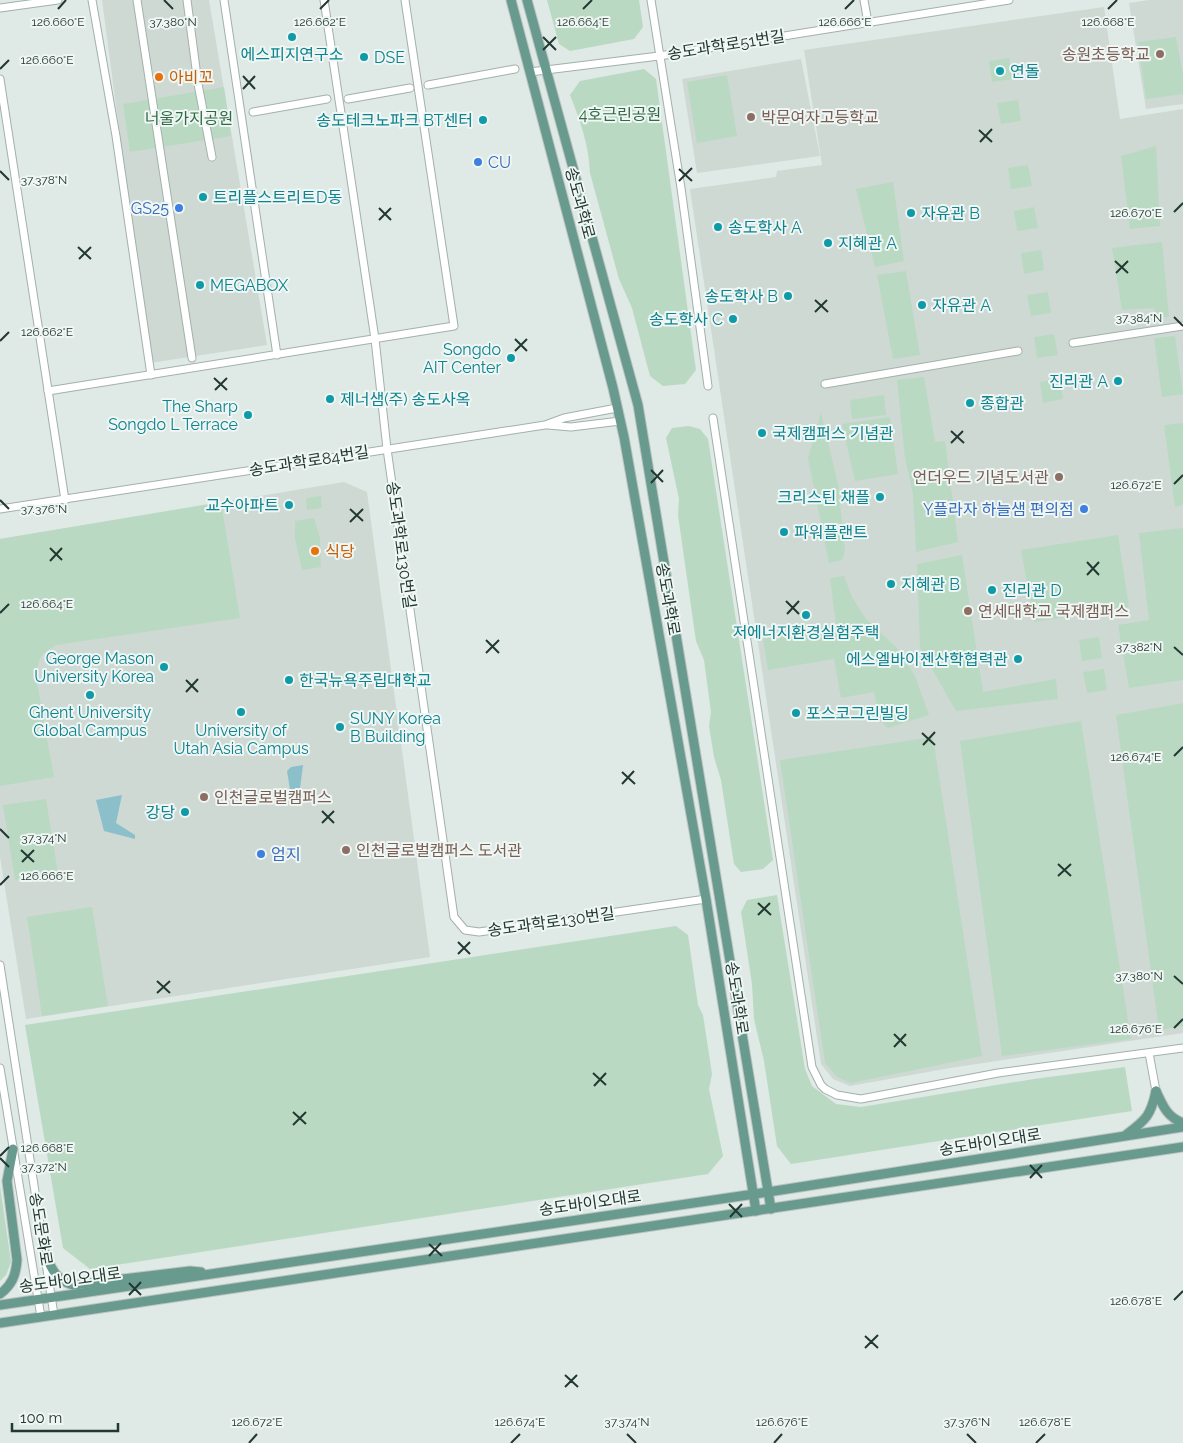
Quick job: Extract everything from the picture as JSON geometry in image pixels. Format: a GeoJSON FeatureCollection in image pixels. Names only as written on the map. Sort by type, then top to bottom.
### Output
{"type":"FeatureCollection","features":[{"type":"Feature","properties":{"kind":"main road","name":"송도과학로"},"geometry":{"type":"LineString","coordinates":[[511,0],[620,421],[706,899],[756,1212]]}},
{"type":"Feature","properties":{"kind":"main road","name":"송도과학로"},"geometry":{"type":"LineString","coordinates":[[527,0],[638,405],[771,1209]]}},
{"type":"Feature","properties":{"kind":"main road"},"geometry":{"type":"LineString","coordinates":[[1156,1091],[1166,1113],[1183,1123]]}},
{"type":"Feature","properties":{"kind":"main road"},"geometry":{"type":"LineString","coordinates":[[1125,1136],[1148,1117],[1156,1091]]}},
{"type":"Feature","properties":{"kind":"main road","name":"송도바이오대로"},"geometry":{"type":"LineString","coordinates":[[0,1305],[768,1192],[1183,1127]]}},
{"type":"Feature","properties":{"kind":"main road","name":"송도바이오대로"},"geometry":{"type":"LineString","coordinates":[[0,1323],[1183,1147]]}},
{"type":"Feature","properties":{"kind":"main road"},"geometry":{"type":"LineString","coordinates":[[0,1294],[10,1284],[17,1269],[7,1181],[13,1149]]}},
{"type":"Feature","properties":{"kind":"main road"},"geometry":{"type":"LineString","coordinates":[[44,1252],[56,1274],[67,1283],[73,1285],[190,1271],[213,1274]]}},
{"type":"Feature","properties":{"kind":"street"},"geometry":{"type":"LineString","coordinates":[[0,8],[58,0]]}},
{"type":"Feature","properties":{"kind":"street"},"geometry":{"type":"LineString","coordinates":[[92,0],[116,136],[151,375]]}},
{"type":"Feature","properties":{"kind":"street"},"geometry":{"type":"LineString","coordinates":[[137,0],[192,358]]}},
{"type":"Feature","properties":{"kind":"street"},"geometry":{"type":"LineString","coordinates":[[224,0],[277,355]]}},
{"type":"Feature","properties":{"kind":"street","name":"송도과학로130번길"},"geometry":{"type":"LineString","coordinates":[[324,0],[375,339],[388,449],[454,917],[465,930],[479,932],[706,899]]}},
{"type":"Feature","properties":{"kind":"street"},"geometry":{"type":"LineString","coordinates":[[48,391],[454,326],[405,0]]}},
{"type":"Feature","properties":{"kind":"street"},"geometry":{"type":"LineString","coordinates":[[651,0],[708,386]]}},
{"type":"Feature","properties":{"kind":"street"},"geometry":{"type":"LineString","coordinates":[[864,0],[868,24]]}},
{"type":"Feature","properties":{"kind":"street","name":"송도과학로51번길"},"geometry":{"type":"LineString","coordinates":[[530,72],[659,56],[868,24],[960,4],[1009,0]]}},
{"type":"Feature","properties":{"kind":"street"},"geometry":{"type":"LineString","coordinates":[[188,2],[198,84],[212,157]]}},
{"type":"Feature","properties":{"kind":"street"},"geometry":{"type":"LineString","coordinates":[[428,85],[516,69]]}},
{"type":"Feature","properties":{"kind":"street"},"geometry":{"type":"LineString","coordinates":[[0,79],[65,500]]}},
{"type":"Feature","properties":{"kind":"street"},"geometry":{"type":"LineString","coordinates":[[348,99],[410,88]]}},
{"type":"Feature","properties":{"kind":"street"},"geometry":{"type":"LineString","coordinates":[[253,112],[327,99]]}},
{"type":"Feature","properties":{"kind":"street"},"geometry":{"type":"LineString","coordinates":[[1073,343],[1183,326]]}},
{"type":"Feature","properties":{"kind":"street"},"geometry":{"type":"LineString","coordinates":[[825,384],[1018,350]]}},
{"type":"Feature","properties":{"kind":"street","name":"송도과학로84번길"},"geometry":{"type":"LineString","coordinates":[[0,509],[545,425],[564,418],[617,408]]}},
{"type":"Feature","properties":{"kind":"street"},"geometry":{"type":"LineString","coordinates":[[713,418],[812,1067],[821,1085],[837,1095],[861,1099],[998,1073],[1183,1048]]}},
{"type":"Feature","properties":{"kind":"street"},"geometry":{"type":"LineString","coordinates":[[545,425],[571,427],[620,421]]}},
{"type":"Feature","properties":{"kind":"street","name":"송도문화로"},"geometry":{"type":"LineString","coordinates":[[0,965],[54,1315]]}},
{"type":"Feature","properties":{"kind":"street"},"geometry":{"type":"LineString","coordinates":[[1149,1053],[1156,1091]]}},
{"type":"Feature","properties":{"kind":"street","name":"송도문화로"},"geometry":{"type":"LineString","coordinates":[[0,1068],[41,1317]]}},
{"type":"Feature","properties":{"kind":"shaded area"},"geometry":{"type":"Polygon","coordinates":[[[102,0],[209,0],[267,345],[150,363],[102,0]]]}},
{"type":"Feature","properties":{"kind":"shaded area","name":"송원초등학교"},"geometry":{"type":"Polygon","coordinates":[[[1149,0],[1183,0],[1183,104],[1146,109],[1129,3],[1149,0]]]}},
{"type":"Feature","properties":{"kind":"shaded area","name":"연세대학교 국제캠퍼스"},"geometry":{"type":"Polygon","coordinates":[[[1104,7],[1120,119],[1183,109],[1183,1033],[950,1068],[850,1086],[833,1079],[821,1064],[690,189],[776,177],[777,171],[822,165],[804,50],[1104,7]]]}},
{"type":"Feature","properties":{"kind":"shaded area","name":"박문여자고등학교"},"geometry":{"type":"Polygon","coordinates":[[[801,59],[820,156],[697,173],[682,79],[801,59]]]}},
{"type":"Feature","properties":{"kind":"shaded area","name":"인천글로벌캠퍼스"},"geometry":{"type":"Polygon","coordinates":[[[344,482],[367,492],[430,957],[26,1019],[0,857],[0,539],[344,482]]]}},
{"type":"Feature","properties":{"kind":"green space"},"geometry":{"type":"Polygon","coordinates":[[[547,0],[639,0],[643,27],[634,39],[570,51],[559,44],[547,0]]]}},
{"type":"Feature","properties":{"kind":"green space"},"geometry":{"type":"Polygon","coordinates":[[[1176,37],[1183,74],[1183,94],[1146,99],[1138,42],[1176,37]]]}},
{"type":"Feature","properties":{"kind":"green space"},"geometry":{"type":"Polygon","coordinates":[[[1009,58],[1013,79],[992,82],[989,61],[1009,58]]]}},
{"type":"Feature","properties":{"kind":"green space","name":"4호근린공원"},"geometry":{"type":"Polygon","coordinates":[[[644,69],[656,79],[696,370],[685,384],[663,386],[650,376],[632,308],[619,279],[590,173],[583,133],[570,95],[580,81],[644,69]]]}},
{"type":"Feature","properties":{"kind":"green space"},"geometry":{"type":"Polygon","coordinates":[[[727,75],[737,136],[697,143],[687,82],[727,75]]]}},
{"type":"Feature","properties":{"kind":"green space","name":"너울가지공원"},"geometry":{"type":"Polygon","coordinates":[[[224,87],[231,136],[130,152],[123,104],[224,87]]]}},
{"type":"Feature","properties":{"kind":"green space"},"geometry":{"type":"Polygon","coordinates":[[[1018,100],[1021,121],[1001,124],[997,103],[1018,100]]]}},
{"type":"Feature","properties":{"kind":"green space"},"geometry":{"type":"Polygon","coordinates":[[[1156,146],[1160,226],[1130,229],[1121,156],[1156,146]]]}},
{"type":"Feature","properties":{"kind":"green space"},"geometry":{"type":"Polygon","coordinates":[[[1028,165],[1032,186],[1011,189],[1008,168],[1028,165]]]}},
{"type":"Feature","properties":{"kind":"green space"},"geometry":{"type":"Polygon","coordinates":[[[893,182],[904,261],[875,267],[856,189],[893,182]]]}},
{"type":"Feature","properties":{"kind":"green space"},"geometry":{"type":"Polygon","coordinates":[[[1034,207],[1038,228],[1017,231],[1014,211],[1034,207]]]}},
{"type":"Feature","properties":{"kind":"green space"},"geometry":{"type":"Polygon","coordinates":[[[1162,242],[1169,317],[1156,317],[1154,308],[1122,310],[1112,248],[1162,242]]]}},
{"type":"Feature","properties":{"kind":"green space"},"geometry":{"type":"Polygon","coordinates":[[[1041,250],[1044,270],[1024,274],[1021,253],[1041,250]]]}},
{"type":"Feature","properties":{"kind":"green space"},"geometry":{"type":"Polygon","coordinates":[[[906,271],[920,355],[893,359],[877,275],[906,271]]]}},
{"type":"Feature","properties":{"kind":"green space"},"geometry":{"type":"Polygon","coordinates":[[[1048,292],[1051,313],[1031,316],[1027,295],[1048,292]]]}},
{"type":"Feature","properties":{"kind":"green space"},"geometry":{"type":"Polygon","coordinates":[[[1054,334],[1058,355],[1037,358],[1034,337],[1054,334]]]}},
{"type":"Feature","properties":{"kind":"green space"},"geometry":{"type":"Polygon","coordinates":[[[1175,336],[1183,394],[1162,397],[1154,338],[1175,336]]]}},
{"type":"Feature","properties":{"kind":"green space"},"geometry":{"type":"Polygon","coordinates":[[[924,377],[935,442],[945,441],[958,542],[916,552],[913,494],[905,458],[897,380],[924,377]]]}},
{"type":"Feature","properties":{"kind":"green space"},"geometry":{"type":"Polygon","coordinates":[[[1060,379],[1063,399],[1043,403],[1040,382],[1060,379]]]}},
{"type":"Feature","properties":{"kind":"green space"},"geometry":{"type":"Polygon","coordinates":[[[884,395],[886,415],[852,419],[850,400],[884,395]]]}},
{"type":"Feature","properties":{"kind":"green space"},"geometry":{"type":"Polygon","coordinates":[[[821,413],[838,484],[845,551],[842,560],[829,563],[808,458],[821,413]]]}},
{"type":"Feature","properties":{"kind":"green space"},"geometry":{"type":"Polygon","coordinates":[[[890,417],[898,474],[855,481],[842,424],[890,417]]]}},
{"type":"Feature","properties":{"kind":"green space"},"geometry":{"type":"Polygon","coordinates":[[[1183,423],[1183,505],[1175,507],[1164,425],[1183,423]]]}},
{"type":"Feature","properties":{"kind":"green space"},"geometry":{"type":"Polygon","coordinates":[[[689,426],[700,429],[708,439],[773,860],[763,869],[741,872],[734,864],[721,780],[714,757],[709,726],[711,712],[704,660],[696,641],[678,515],[679,499],[666,438],[672,428],[689,426]]]}},
{"type":"Feature","properties":{"kind":"green space"},"geometry":{"type":"Polygon","coordinates":[[[321,496],[322,508],[307,510],[306,498],[321,496]]]}},
{"type":"Feature","properties":{"kind":"green space"},"geometry":{"type":"Polygon","coordinates":[[[221,502],[240,618],[56,645],[51,648],[43,654],[36,677],[54,777],[0,786],[0,539],[221,502]]]}},
{"type":"Feature","properties":{"kind":"green space"},"geometry":{"type":"Polygon","coordinates":[[[314,518],[320,538],[321,567],[302,570],[295,539],[295,521],[314,518]]]}},
{"type":"Feature","properties":{"kind":"green space"},"geometry":{"type":"Polygon","coordinates":[[[1183,528],[1183,680],[1129,688],[1118,625],[1149,620],[1139,533],[1183,528]]]}},
{"type":"Feature","properties":{"kind":"green space"},"geometry":{"type":"Polygon","coordinates":[[[1118,535],[1129,607],[1034,622],[1021,550],[1118,535]]]}},
{"type":"Feature","properties":{"kind":"green space"},"geometry":{"type":"Polygon","coordinates":[[[962,555],[983,692],[1056,679],[1058,699],[956,711],[920,648],[917,564],[962,555]]]}},
{"type":"Feature","properties":{"kind":"green space"},"geometry":{"type":"Polygon","coordinates":[[[844,576],[852,597],[866,619],[897,648],[915,676],[929,715],[888,728],[880,720],[874,692],[841,698],[834,659],[768,670],[763,639],[836,625],[830,578],[844,576]]]}},
{"type":"Feature","properties":{"kind":"green space"},"geometry":{"type":"Polygon","coordinates":[[[1099,637],[1102,658],[1082,661],[1079,640],[1099,637]]]}},
{"type":"Feature","properties":{"kind":"green space"},"geometry":{"type":"Polygon","coordinates":[[[1104,669],[1107,690],[1087,693],[1083,672],[1104,669]]]}},
{"type":"Feature","properties":{"kind":"green space"},"geometry":{"type":"Polygon","coordinates":[[[1183,703],[1183,1026],[1159,1030],[1116,715],[1183,703]]]}},
{"type":"Feature","properties":{"kind":"green space"},"geometry":{"type":"Polygon","coordinates":[[[1081,721],[1131,1039],[1002,1056],[960,741],[1081,721]]]}},
{"type":"Feature","properties":{"kind":"green space"},"geometry":{"type":"Polygon","coordinates":[[[933,737],[982,1056],[851,1083],[837,1077],[825,1063],[780,760],[933,737]]]}},
{"type":"Feature","properties":{"kind":"green space"},"geometry":{"type":"Polygon","coordinates":[[[46,799],[58,873],[15,880],[3,805],[46,799]]]}},
{"type":"Feature","properties":{"kind":"green space"},"geometry":{"type":"Polygon","coordinates":[[[777,895],[805,1069],[812,1086],[836,1104],[861,1107],[1034,1079],[1125,1067],[1132,1111],[791,1164],[777,1146],[764,1061],[754,1019],[752,984],[741,912],[747,900],[777,895]]]}},
{"type":"Feature","properties":{"kind":"green space"},"geometry":{"type":"Polygon","coordinates":[[[92,907],[108,1006],[42,1016],[27,917],[92,907]]]}},
{"type":"Feature","properties":{"kind":"green space"},"geometry":{"type":"Polygon","coordinates":[[[676,926],[688,935],[698,1005],[703,1015],[712,1074],[709,1089],[723,1156],[708,1174],[90,1269],[63,1248],[25,1025],[676,926]]]}},
{"type":"Feature","properties":{"kind":"green space"},"geometry":{"type":"Polygon","coordinates":[[[0,1186],[11,1262],[6,1275],[0,1281],[0,1186]]]}},
{"type":"Feature","properties":{"kind":"water"},"geometry":{"type":"Polygon","coordinates":[[[303,765],[299,797],[291,796],[287,771],[291,767],[303,765]]]}},
{"type":"Feature","properties":{"kind":"water"},"geometry":{"type":"Polygon","coordinates":[[[122,795],[116,823],[135,835],[135,839],[104,831],[96,800],[122,795]]]}},
{"type":"Feature","properties":{"kind":"place","name":"에스피지연구소"},"geometry":{"type":"Point","coordinates":[292,37]}},
{"type":"Feature","properties":{"kind":"place","name":"송원초등학교"},"geometry":{"type":"Point","coordinates":[1160,54]}},
{"type":"Feature","properties":{"kind":"place","name":"DSE"},"geometry":{"type":"Point","coordinates":[364,57]}},
{"type":"Feature","properties":{"kind":"place","name":"연돌"},"geometry":{"type":"Point","coordinates":[1000,71]}},
{"type":"Feature","properties":{"kind":"place","name":"아비꼬"},"geometry":{"type":"Point","coordinates":[159,77]}},
{"type":"Feature","properties":{"kind":"place","name":"박문여자고등학교"},"geometry":{"type":"Point","coordinates":[751,117]}},
{"type":"Feature","properties":{"kind":"place","name":"송도테크노파크 BT센터"},"geometry":{"type":"Point","coordinates":[483,120]}},
{"type":"Feature","properties":{"kind":"place","name":"CU"},"geometry":{"type":"Point","coordinates":[478,162]}},
{"type":"Feature","properties":{"kind":"place","name":"트리플스트리트D동"},"geometry":{"type":"Point","coordinates":[203,197]}},
{"type":"Feature","properties":{"kind":"place","name":"GS25"},"geometry":{"type":"Point","coordinates":[179,208]}},
{"type":"Feature","properties":{"kind":"place","name":"자유관 B"},"geometry":{"type":"Point","coordinates":[911,213]}},
{"type":"Feature","properties":{"kind":"place","name":"송도학사 A"},"geometry":{"type":"Point","coordinates":[718,227]}},
{"type":"Feature","properties":{"kind":"place","name":"지혜관 A"},"geometry":{"type":"Point","coordinates":[828,243]}},
{"type":"Feature","properties":{"kind":"place","name":"MEGABOX"},"geometry":{"type":"Point","coordinates":[200,285]}},
{"type":"Feature","properties":{"kind":"place","name":"송도학사 B"},"geometry":{"type":"Point","coordinates":[788,296]}},
{"type":"Feature","properties":{"kind":"place","name":"자유관 A"},"geometry":{"type":"Point","coordinates":[922,305]}},
{"type":"Feature","properties":{"kind":"place","name":"송도학사 C"},"geometry":{"type":"Point","coordinates":[733,319]}},
{"type":"Feature","properties":{"kind":"place","name":"Songdo AIT Center"},"geometry":{"type":"Point","coordinates":[511,358]}},
{"type":"Feature","properties":{"kind":"place","name":"진리관 A"},"geometry":{"type":"Point","coordinates":[1118,381]}},
{"type":"Feature","properties":{"kind":"place","name":"제너샘(주) 송도사옥"},"geometry":{"type":"Point","coordinates":[330,399]}},
{"type":"Feature","properties":{"kind":"place","name":"종합관"},"geometry":{"type":"Point","coordinates":[970,403]}},
{"type":"Feature","properties":{"kind":"place","name":"The Sharp Songdo L Terrace"},"geometry":{"type":"Point","coordinates":[248,415]}},
{"type":"Feature","properties":{"kind":"place","name":"국제캠퍼스 기념관"},"geometry":{"type":"Point","coordinates":[762,433]}},
{"type":"Feature","properties":{"kind":"place","name":"언더우드 기념도서관"},"geometry":{"type":"Point","coordinates":[1059,477]}},
{"type":"Feature","properties":{"kind":"place","name":"크리스틴 채플"},"geometry":{"type":"Point","coordinates":[880,497]}},
{"type":"Feature","properties":{"kind":"place","name":"교수아파트"},"geometry":{"type":"Point","coordinates":[289,505]}},
{"type":"Feature","properties":{"kind":"place","name":"Y플라자 하늘샘 편의점"},"geometry":{"type":"Point","coordinates":[1084,509]}},
{"type":"Feature","properties":{"kind":"place","name":"파워플랜트"},"geometry":{"type":"Point","coordinates":[784,532]}},
{"type":"Feature","properties":{"kind":"place","name":"식당"},"geometry":{"type":"Point","coordinates":[315,551]}},
{"type":"Feature","properties":{"kind":"place","name":"지혜관 B"},"geometry":{"type":"Point","coordinates":[891,584]}},
{"type":"Feature","properties":{"kind":"place","name":"진리관 D"},"geometry":{"type":"Point","coordinates":[992,590]}},
{"type":"Feature","properties":{"kind":"place","name":"연세대학교 국제캠퍼스"},"geometry":{"type":"Point","coordinates":[968,611]}},
{"type":"Feature","properties":{"kind":"place","name":"저에너지환경실험주택"},"geometry":{"type":"Point","coordinates":[806,615]}},
{"type":"Feature","properties":{"kind":"place","name":"에스엘바이젠산학협력관"},"geometry":{"type":"Point","coordinates":[1018,659]}},
{"type":"Feature","properties":{"kind":"place","name":"George Mason University Korea"},"geometry":{"type":"Point","coordinates":[164,667]}},
{"type":"Feature","properties":{"kind":"place","name":"한국뉴욕주립대학교"},"geometry":{"type":"Point","coordinates":[289,680]}},
{"type":"Feature","properties":{"kind":"place","name":"Ghent University Global Campus"},"geometry":{"type":"Point","coordinates":[90,695]}},
{"type":"Feature","properties":{"kind":"place","name":"University of Utah Asia Campus"},"geometry":{"type":"Point","coordinates":[241,712]}},
{"type":"Feature","properties":{"kind":"place","name":"포스코그린빌딩"},"geometry":{"type":"Point","coordinates":[796,713]}},
{"type":"Feature","properties":{"kind":"place","name":"SUNY Korea B Building"},"geometry":{"type":"Point","coordinates":[340,727]}},
{"type":"Feature","properties":{"kind":"place","name":"인천글로벌캠퍼스"},"geometry":{"type":"Point","coordinates":[204,797]}},
{"type":"Feature","properties":{"kind":"place","name":"강당"},"geometry":{"type":"Point","coordinates":[185,812]}},
{"type":"Feature","properties":{"kind":"place","name":"인천글로벌캠퍼스 도서관"},"geometry":{"type":"Point","coordinates":[346,850]}},
{"type":"Feature","properties":{"kind":"place","name":"엄지"},"geometry":{"type":"Point","coordinates":[261,854]}}]}
